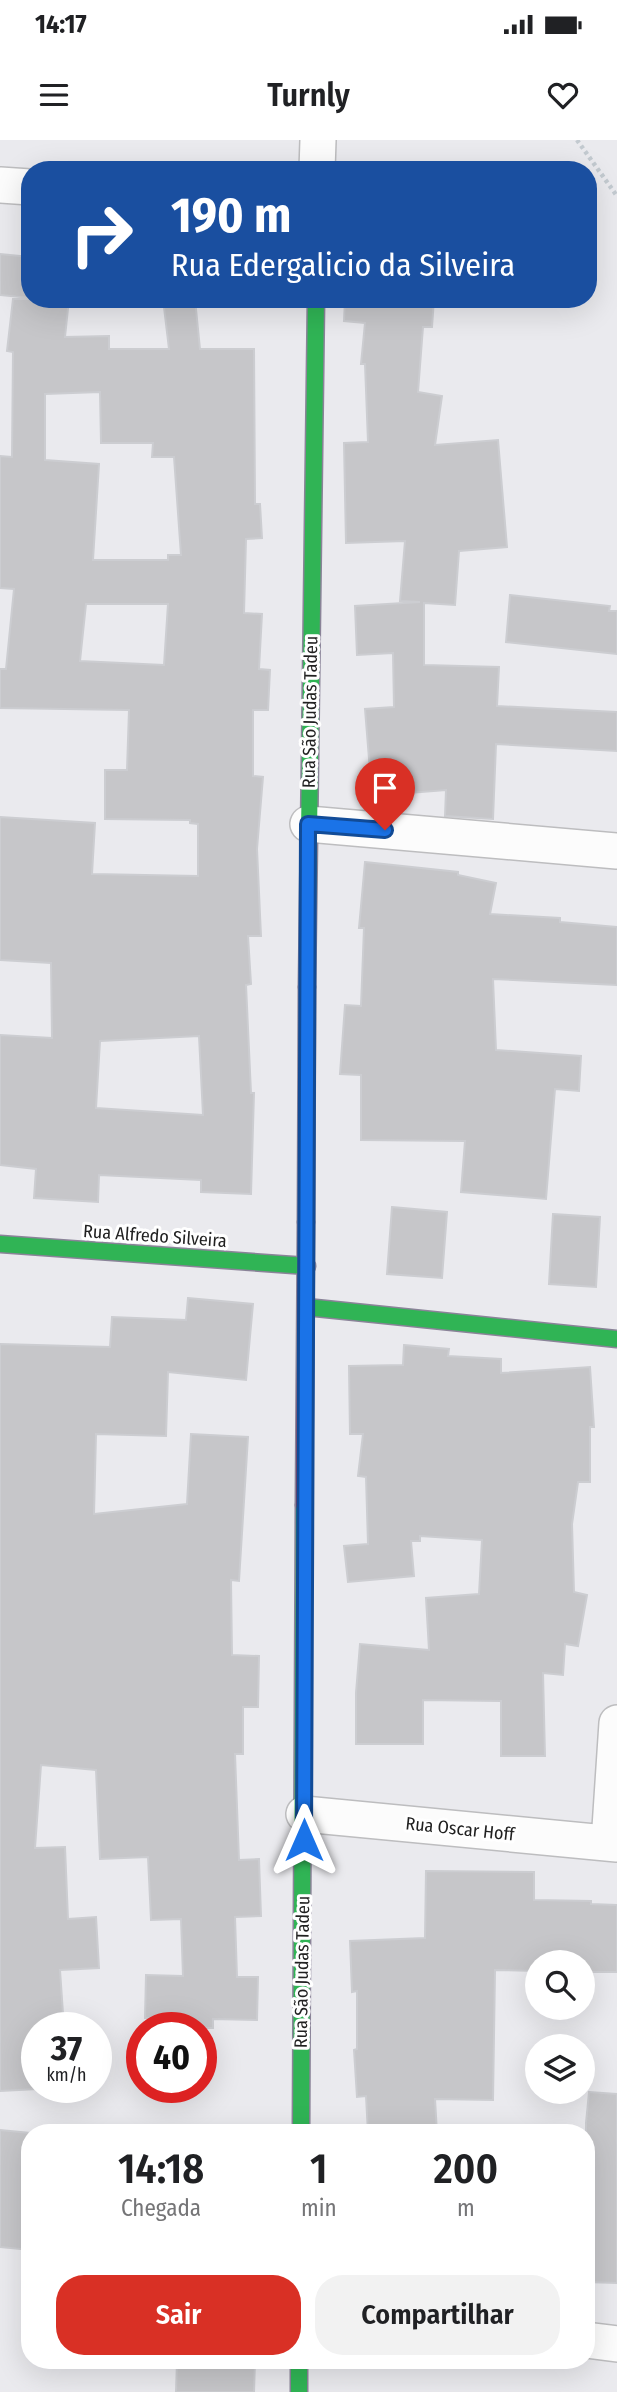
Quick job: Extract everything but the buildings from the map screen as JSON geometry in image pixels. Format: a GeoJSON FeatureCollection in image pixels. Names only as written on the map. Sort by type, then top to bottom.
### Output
{"type":"FeatureCollection","features":[{"type":"Feature","properties":{"kind":"street"},"geometry":{"type":"LineString","coordinates":[[317,140],[317,161]]}},
{"type":"Feature","properties":{"kind":"street"},"geometry":{"type":"LineString","coordinates":[[0,185],[21,186]]}},
{"type":"Feature","properties":{"kind":"street","name":"Rua São Judas Tadeu"},"geometry":{"type":"LineString","coordinates":[[301,2124],[308,824],[316,308]]}},
{"type":"Feature","properties":{"kind":"street"},"geometry":{"type":"LineString","coordinates":[[308,824],[617,851]]}},
{"type":"Feature","properties":{"kind":"street","name":"Rua Alfredo Silveira"},"geometry":{"type":"LineString","coordinates":[[0,1244],[307,1266]]}},
{"type":"Feature","properties":{"kind":"street"},"geometry":{"type":"LineString","coordinates":[[306,1307],[617,1339]]}},
{"type":"Feature","properties":{"kind":"street"},"geometry":{"type":"LineString","coordinates":[[613,1844],[617,1723]]}},
{"type":"Feature","properties":{"kind":"street","name":"Rua Oscar Hoff"},"geometry":{"type":"LineString","coordinates":[[304,1814],[613,1844]]}},
{"type":"Feature","properties":{"kind":"street"},"geometry":{"type":"LineString","coordinates":[[595,2341],[617,2344]]}},
{"type":"Feature","properties":{"kind":"street"},"geometry":{"type":"LineString","coordinates":[[299,2369],[299,2392]]}},
{"type":"Feature","properties":{"kind":"path"},"geometry":{"type":"LineString","coordinates":[[577,140],[592,161]]}},
{"type":"Feature","properties":{"kind":"path"},"geometry":{"type":"LineString","coordinates":[[597,168],[617,196]]}},
{"type":"Feature","properties":{"kind":"traffic: fast"},"geometry":{"type":"LineString","coordinates":[[307,987],[316,308]]}},
{"type":"Feature","properties":{"kind":"traffic: fast"},"geometry":{"type":"LineString","coordinates":[[0,1244],[307,1266]]}},
{"type":"Feature","properties":{"kind":"traffic: fast"},"geometry":{"type":"LineString","coordinates":[[306,1307],[617,1339]]}},
{"type":"Feature","properties":{"kind":"traffic: fast"},"geometry":{"type":"LineString","coordinates":[[301,2124],[304,1505]]}},
{"type":"Feature","properties":{"kind":"traffic: fast"},"geometry":{"type":"LineString","coordinates":[[299,2369],[299,2392]]}},
{"type":"Feature","properties":{"kind":"traffic: slow"},"geometry":{"type":"LineString","coordinates":[[306,1222],[307,987]]}},
{"type":"Feature","properties":{"kind":"traffic: jam"},"geometry":{"type":"LineString","coordinates":[[304,1505],[306,1222]]}},
{"type":"Feature","properties":{"kind":"route"},"geometry":{"type":"LineString","coordinates":[[304,1840],[308,824],[385,830]]}}]}
